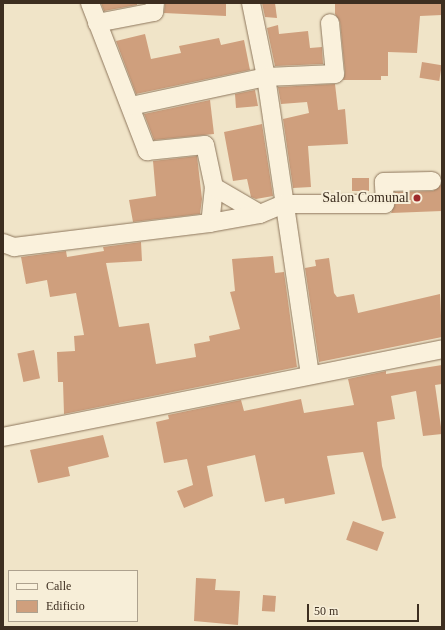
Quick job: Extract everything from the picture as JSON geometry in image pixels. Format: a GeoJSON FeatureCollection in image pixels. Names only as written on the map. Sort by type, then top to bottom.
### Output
{"type":"FeatureCollection","features":[{"type":"Feature","properties":{"kind":"street"},"geometry":{"type":"LineString","coordinates":[[90,3],[131,106],[147,151],[205,145],[214,187],[210,223]]}},
{"type":"Feature","properties":{"kind":"street"},"geometry":{"type":"LineString","coordinates":[[97,23],[154,12],[155,3]]}},
{"type":"Feature","properties":{"kind":"street"},"geometry":{"type":"LineString","coordinates":[[251,3],[266,77],[310,374]]}},
{"type":"Feature","properties":{"kind":"street"},"geometry":{"type":"LineString","coordinates":[[131,106],[266,77],[335,74],[330,23]]}},
{"type":"Feature","properties":{"kind":"street"},"geometry":{"type":"LineString","coordinates":[[3,243],[14,247],[210,223],[260,214],[284,204],[385,204],[384,182],[432,180]]}},
{"type":"Feature","properties":{"kind":"street"},"geometry":{"type":"LineString","coordinates":[[214,187],[260,214]]}},
{"type":"Feature","properties":{"kind":"street"},"geometry":{"type":"LineString","coordinates":[[3,437],[310,374],[442,349]]}},
{"type":"Feature","properties":{"kind":"building"},"geometry":{"type":"Polygon","coordinates":[[[101,3],[137,3],[137,5],[104,11],[101,3]]]}},
{"type":"Feature","properties":{"kind":"building"},"geometry":{"type":"Polygon","coordinates":[[[165,3],[226,3],[226,16],[164,13],[165,3]]]}},
{"type":"Feature","properties":{"kind":"building"},"geometry":{"type":"Polygon","coordinates":[[[262,3],[275,3],[277,18],[265,17],[262,3]]]}},
{"type":"Feature","properties":{"kind":"building"},"geometry":{"type":"Polygon","coordinates":[[[335,3],[442,3],[442,15],[420,16],[417,53],[388,52],[388,76],[381,76],[381,80],[343,80],[345,73],[340,22],[335,14],[335,3]]]}},
{"type":"Feature","properties":{"kind":"building"},"geometry":{"type":"Polygon","coordinates":[[[278,25],[279,34],[308,31],[310,48],[322,47],[323,64],[275,66],[267,28],[278,25]]]}},
{"type":"Feature","properties":{"kind":"building"},"geometry":{"type":"Polygon","coordinates":[[[145,34],[151,59],[181,53],[179,46],[219,38],[221,45],[244,40],[250,70],[136,94],[116,41],[145,34]]]}},
{"type":"Feature","properties":{"kind":"building"},"geometry":{"type":"Polygon","coordinates":[[[422,62],[442,65],[439,81],[419,78],[422,62]]]}},
{"type":"Feature","properties":{"kind":"building"},"geometry":{"type":"Polygon","coordinates":[[[335,84],[338,110],[345,109],[348,144],[308,146],[311,187],[293,188],[283,119],[309,113],[307,102],[281,104],[278,87],[335,84]]]}},
{"type":"Feature","properties":{"kind":"building"},"geometry":{"type":"Polygon","coordinates":[[[255,90],[258,106],[236,108],[235,94],[255,90]]]}},
{"type":"Feature","properties":{"kind":"building"},"geometry":{"type":"Polygon","coordinates":[[[210,100],[214,134],[154,140],[144,114],[210,100]]]}},
{"type":"Feature","properties":{"kind":"building"},"geometry":{"type":"Polygon","coordinates":[[[262,124],[273,196],[256,199],[251,197],[247,179],[233,181],[224,132],[262,124]]]}},
{"type":"Feature","properties":{"kind":"building"},"geometry":{"type":"Polygon","coordinates":[[[197,156],[202,199],[200,214],[133,222],[129,200],[156,196],[153,161],[197,156]]]}},
{"type":"Feature","properties":{"kind":"building"},"geometry":{"type":"Polygon","coordinates":[[[352,178],[369,178],[369,191],[352,191],[352,178]]]}},
{"type":"Feature","properties":{"kind":"building","name":"Salon Comunal"},"geometry":{"type":"Polygon","coordinates":[[[442,184],[442,211],[391,213],[395,204],[395,192],[433,191],[442,184]]]}},
{"type":"Feature","properties":{"kind":"building"},"geometry":{"type":"Polygon","coordinates":[[[141,242],[142,261],[106,263],[119,327],[149,323],[156,364],[196,357],[194,344],[210,341],[209,336],[240,329],[230,292],[235,291],[232,259],[273,256],[275,273],[284,272],[297,367],[64,414],[63,382],[58,382],[57,352],[75,351],[74,336],[84,335],[76,293],[50,297],[47,280],[26,284],[21,257],[66,251],[67,257],[104,251],[103,247],[141,242]]]}},
{"type":"Feature","properties":{"kind":"building"},"geometry":{"type":"Polygon","coordinates":[[[329,258],[334,293],[337,297],[354,294],[358,313],[440,294],[442,337],[319,362],[305,268],[316,266],[315,260],[329,258]]]}},
{"type":"Feature","properties":{"kind":"building"},"geometry":{"type":"Polygon","coordinates":[[[34,350],[40,378],[23,382],[17,354],[34,350]]]}},
{"type":"Feature","properties":{"kind":"building"},"geometry":{"type":"Polygon","coordinates":[[[442,365],[442,384],[435,385],[442,434],[423,436],[416,391],[391,396],[395,419],[377,422],[382,466],[396,518],[382,521],[363,452],[327,456],[335,494],[285,504],[284,498],[265,502],[255,455],[207,466],[213,496],[184,508],[177,491],[193,485],[187,459],[164,463],[156,422],[169,419],[168,415],[241,400],[244,411],[301,399],[304,413],[354,405],[348,379],[386,371],[386,374],[442,365]]]}},
{"type":"Feature","properties":{"kind":"building"},"geometry":{"type":"Polygon","coordinates":[[[103,435],[109,457],[68,467],[70,476],[38,483],[30,450],[103,435]]]}},
{"type":"Feature","properties":{"kind":"building"},"geometry":{"type":"Polygon","coordinates":[[[353,521],[384,532],[377,551],[346,540],[353,521]]]}},
{"type":"Feature","properties":{"kind":"building"},"geometry":{"type":"Polygon","coordinates":[[[196,578],[216,579],[215,590],[240,591],[238,625],[194,621],[196,578]]]}},
{"type":"Feature","properties":{"kind":"building"},"geometry":{"type":"Polygon","coordinates":[[[263,595],[276,596],[275,612],[262,611],[263,595]]]}},
{"type":"Feature","properties":{"kind":"place","name":"Salon Comunal"},"geometry":{"type":"Point","coordinates":[417,198]}}]}
